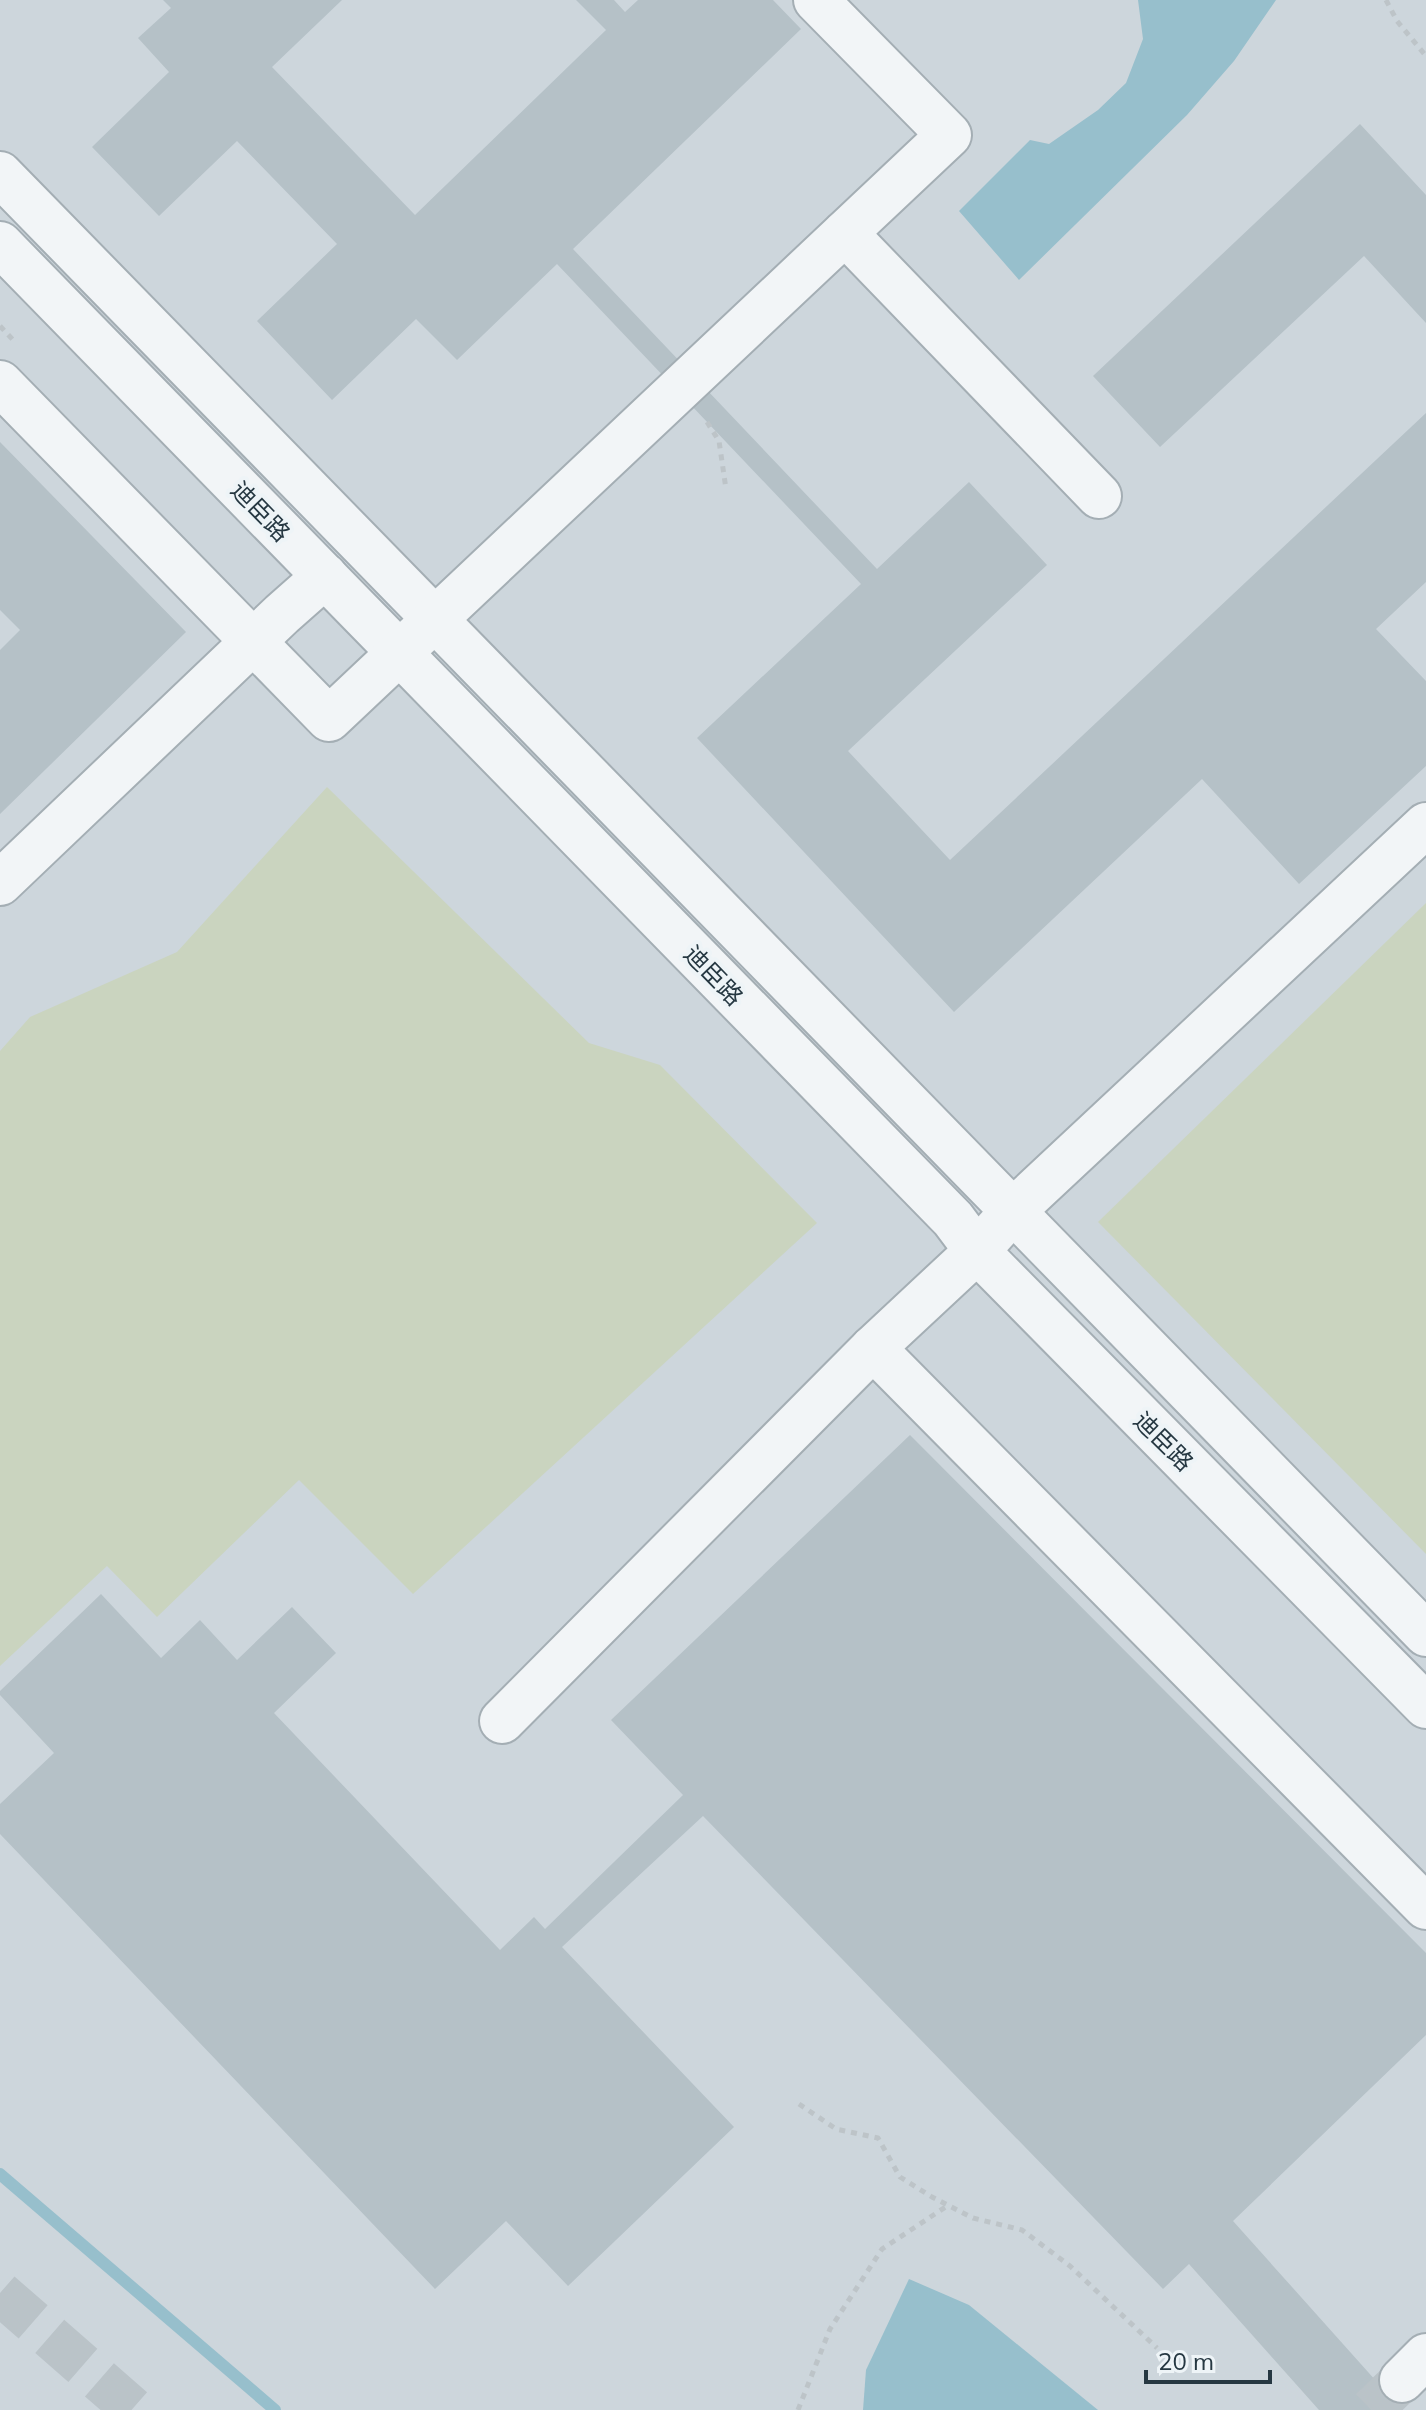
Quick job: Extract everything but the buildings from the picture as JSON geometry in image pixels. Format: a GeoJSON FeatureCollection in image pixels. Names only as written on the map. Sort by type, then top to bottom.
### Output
{"type":"FeatureCollection","features":[{"type":"Feature","properties":{"kind":"street"},"geometry":{"type":"LineString","coordinates":[[0,383],[329,719],[949,135],[816,0]]}},
{"type":"Feature","properties":{"kind":"street","name":"迪臣路"},"geometry":{"type":"LineString","coordinates":[[0,174],[1426,1634]]}},
{"type":"Feature","properties":{"kind":"street"},"geometry":{"type":"LineString","coordinates":[[845,233],[1099,496]]}},
{"type":"Feature","properties":{"kind":"street","name":"迪臣路"},"geometry":{"type":"LineString","coordinates":[[0,244],[953,1219],[977,1251],[1426,1706]]}},
{"type":"Feature","properties":{"kind":"street"},"geometry":{"type":"LineString","coordinates":[[0,883],[325,576]]}},
{"type":"Feature","properties":{"kind":"street"},"geometry":{"type":"LineString","coordinates":[[502,1721],[873,1348],[977,1251],[1013,1211],[1426,825]]}},
{"type":"Feature","properties":{"kind":"street"},"geometry":{"type":"LineString","coordinates":[[873,1348],[1426,1907]]}},
{"type":"Feature","properties":{"kind":"path"},"geometry":{"type":"LineString","coordinates":[[1386,0],[1397,21],[1426,56]]}},
{"type":"Feature","properties":{"kind":"path"},"geometry":{"type":"LineString","coordinates":[[684,383],[719,441],[726,489]]}},
{"type":"Feature","properties":{"kind":"path"},"geometry":{"type":"LineString","coordinates":[[799,2104],[836,2129],[878,2138],[900,2177],[948,2205],[973,2218],[1022,2230],[1070,2266],[1157,2348]]}},
{"type":"Feature","properties":{"kind":"path"},"geometry":{"type":"LineString","coordinates":[[798,2410],[830,2329],[882,2249],[948,2205]]}},
{"type":"Feature","properties":{"kind":"shaded area"},"geometry":{"type":"Polygon","coordinates":[[[0,0],[1426,0],[1426,2410],[0,2410],[0,0]]]}},
{"type":"Feature","properties":{"kind":"green space"},"geometry":{"type":"Polygon","coordinates":[[[327,787],[589,1043],[660,1065],[817,1223],[413,1594],[299,1480],[157,1617],[107,1566],[0,1666],[0,1051],[30,1017],[177,952],[327,787]]]}},
{"type":"Feature","properties":{"kind":"green space"},"geometry":{"type":"Polygon","coordinates":[[[1426,903],[1426,1554],[1098,1222],[1426,903]]]}},
{"type":"Feature","properties":{"kind":"water"},"geometry":{"type":"Polygon","coordinates":[[[1138,0],[1276,0],[1234,61],[1187,115],[1019,280],[959,211],[1030,140],[1049,144],[1098,110],[1126,83],[1143,39],[1138,0]]]}},
{"type":"Feature","properties":{"kind":"water"},"geometry":{"type":"Polygon","coordinates":[[[909,2279],[969,2305],[1098,2410],[863,2410],[866,2370],[909,2279]]]}},
{"type":"Feature","properties":{"kind":"waterway"},"geometry":{"type":"LineString","coordinates":[[0,2174],[275,2410]]}},
{"type":"Feature","properties":{"kind":"tunnel"},"geometry":{"type":"LineString","coordinates":[[0,2293],[134,2410]]}},
{"type":"Feature","properties":{"kind":"tunnel"},"geometry":{"type":"LineString","coordinates":[[1371,2410],[1402,2380]]}}]}
